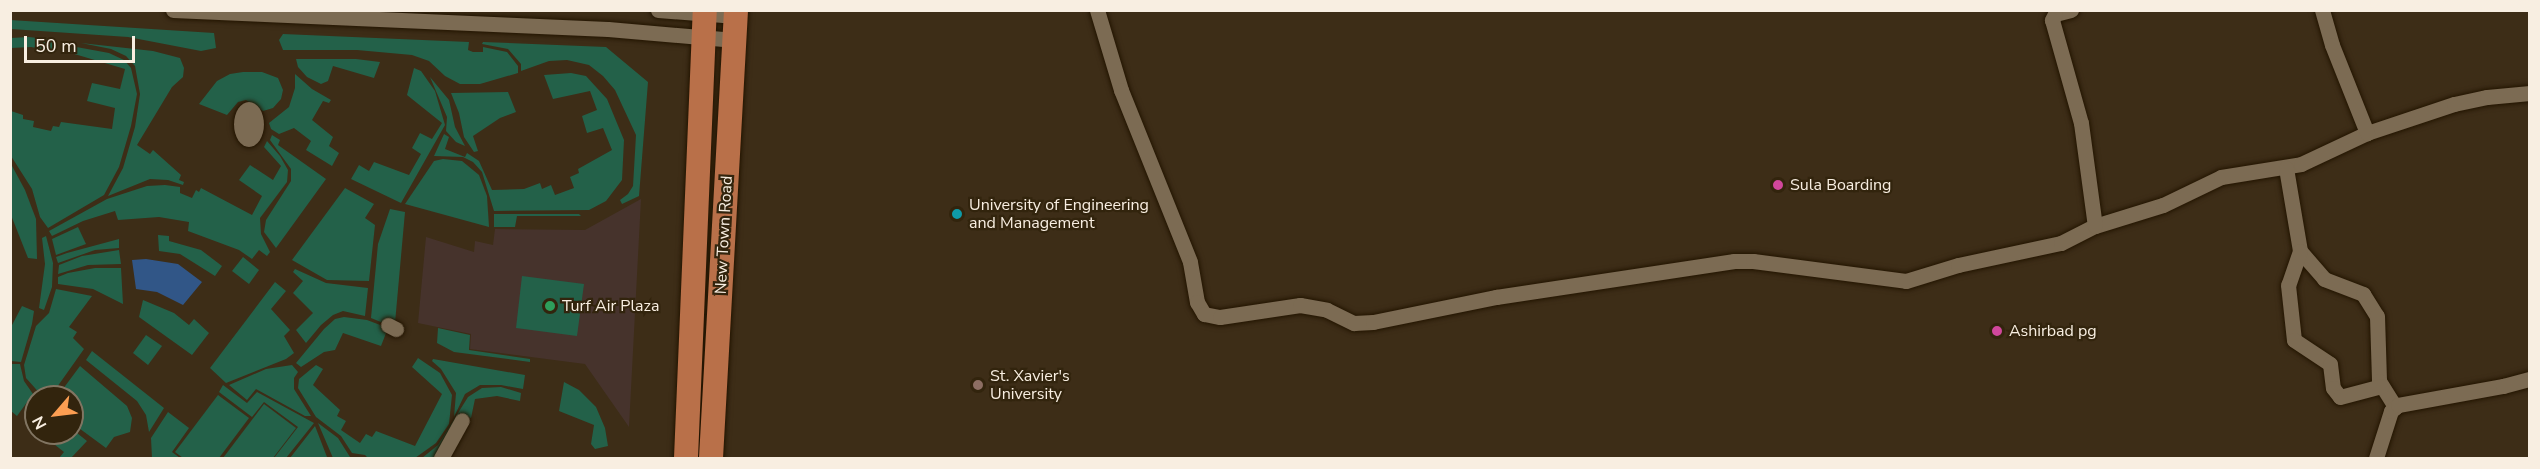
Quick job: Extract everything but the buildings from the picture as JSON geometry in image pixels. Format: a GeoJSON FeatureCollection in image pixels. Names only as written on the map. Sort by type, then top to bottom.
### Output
{"type":"FeatureCollection","features":[{"type":"Feature","properties":{"kind":"main road","name":"New Town Road"},"geometry":{"type":"LineString","coordinates":[[711,459],[736,13]]}},
{"type":"Feature","properties":{"kind":"main road","name":"New Town Road"},"geometry":{"type":"LineString","coordinates":[[686,459],[705,21]]}},
{"type":"Feature","properties":{"kind":"street"},"geometry":{"type":"LineString","coordinates":[[173,10],[596,29],[705,21],[736,13]]}},
{"type":"Feature","properties":{"kind":"street"},"geometry":{"type":"LineString","coordinates":[[658,10],[705,21],[735,40]]}},
{"type":"Feature","properties":{"kind":"street"},"geometry":{"type":"LineString","coordinates":[[1097,10],[1121,90],[1190,262],[1197,302],[1204,314],[1220,317],[1300,305],[1327,310],[1354,323],[1373,322],[1496,297],[1734,261],[1753,261],[1906,280],[1976,261],[2046,247],[2073,238],[2095,226],[2163,205],[2221,177],[2286,168],[2367,133],[2454,104],[2529,93]]}},
{"type":"Feature","properties":{"kind":"street"},"geometry":{"type":"LineString","coordinates":[[2070,10],[2055,14],[2052,20],[2078,107],[2095,226]]}},
{"type":"Feature","properties":{"kind":"street"},"geometry":{"type":"LineString","coordinates":[[2322,10],[2332,45],[2367,133]]}},
{"type":"Feature","properties":{"kind":"street"},"geometry":{"type":"LineString","coordinates":[[2286,168],[2300,251],[2288,285],[2294,340],[2330,364],[2332,388],[2340,397],[2382,386]]}},
{"type":"Feature","properties":{"kind":"street"},"geometry":{"type":"LineString","coordinates":[[2300,251],[2324,279],[2363,294],[2377,316],[2379,381],[2395,407]]}},
{"type":"Feature","properties":{"kind":"street"},"geometry":{"type":"LineString","coordinates":[[2376,459],[2395,407],[2403,403],[2502,386],[2529,379]]}},
{"type":"Feature","properties":{"kind":"street"},"geometry":{"type":"LineString","coordinates":[[441,459],[462,420]]}},
{"type":"Feature","properties":{"kind":"shaded area"},"geometry":{"type":"Polygon","coordinates":[[[641,199],[629,427],[585,364],[470,349],[471,334],[418,323],[426,237],[474,252],[475,241],[493,245],[495,229],[585,230],[641,199]]]}},
{"type":"Feature","properties":{"kind":"green space"},"geometry":{"type":"Polygon","coordinates":[[[10,20],[214,33],[216,48],[201,51],[128,37],[11,29],[10,20]]]}},
{"type":"Feature","properties":{"kind":"green space"},"geometry":{"type":"Polygon","coordinates":[[[283,34],[469,42],[468,50],[473,52],[483,52],[483,47],[507,52],[518,66],[518,73],[480,84],[460,84],[445,76],[429,61],[412,55],[357,50],[283,50],[279,40],[283,34]]]}},
{"type":"Feature","properties":{"kind":"green space"},"geometry":{"type":"Polygon","coordinates":[[[29,37],[54,40],[53,51],[31,47],[11,48],[11,38],[29,37]]]}},
{"type":"Feature","properties":{"kind":"green space"},"geometry":{"type":"Polygon","coordinates":[[[483,42],[606,47],[648,82],[639,196],[622,204],[620,200],[633,186],[636,135],[615,90],[603,76],[589,65],[567,60],[549,61],[521,71],[521,64],[508,49],[482,44],[483,42]]]}},
{"type":"Feature","properties":{"kind":"green space"},"geometry":{"type":"Polygon","coordinates":[[[81,43],[153,51],[180,58],[184,68],[183,77],[172,87],[137,145],[150,154],[153,150],[181,175],[179,180],[184,182],[183,185],[168,180],[150,179],[108,196],[123,168],[135,127],[140,94],[135,66],[126,56],[111,49],[81,43]]]}},
{"type":"Feature","properties":{"kind":"green space"},"geometry":{"type":"Polygon","coordinates":[[[71,46],[109,53],[124,60],[131,68],[137,94],[131,126],[119,167],[104,195],[48,228],[40,217],[32,189],[11,156],[11,111],[23,115],[23,119],[34,121],[33,127],[51,131],[53,126],[59,127],[61,122],[112,129],[115,108],[87,101],[92,83],[120,89],[125,69],[71,53],[71,46]]]}},
{"type":"Feature","properties":{"kind":"green space"},"geometry":{"type":"Polygon","coordinates":[[[296,59],[356,59],[380,62],[374,78],[333,66],[328,81],[321,84],[307,77],[298,67],[296,59]]]}},
{"type":"Feature","properties":{"kind":"green space"},"geometry":{"type":"Polygon","coordinates":[[[414,68],[421,71],[435,91],[445,125],[401,203],[351,179],[359,165],[369,171],[374,162],[409,175],[421,154],[412,148],[420,133],[432,139],[442,123],[407,95],[414,68]]]}},
{"type":"Feature","properties":{"kind":"green space"},"geometry":{"type":"Polygon","coordinates":[[[262,72],[278,78],[283,90],[281,99],[273,108],[263,111],[246,100],[238,102],[227,115],[199,104],[217,81],[230,74],[262,72]]]}},
{"type":"Feature","properties":{"kind":"green space"},"geometry":{"type":"Polygon","coordinates":[[[571,73],[586,76],[607,99],[624,140],[622,180],[606,201],[589,210],[494,211],[482,172],[473,162],[463,157],[434,156],[444,134],[449,137],[445,149],[465,157],[467,153],[479,161],[492,190],[524,189],[540,183],[542,189],[551,185],[555,195],[574,188],[570,177],[579,173],[578,169],[612,150],[603,128],[587,133],[582,116],[597,110],[590,91],[553,99],[544,75],[571,73]]]}},
{"type":"Feature","properties":{"kind":"green space"},"geometry":{"type":"Polygon","coordinates":[[[295,74],[312,89],[331,100],[329,103],[323,101],[312,120],[333,137],[329,146],[339,153],[332,166],[306,150],[311,141],[294,128],[279,134],[271,129],[269,123],[289,107],[295,88],[295,74]]]}},
{"type":"Feature","properties":{"kind":"green space"},"geometry":{"type":"Polygon","coordinates":[[[430,77],[449,100],[455,127],[465,146],[456,142],[446,131],[447,117],[430,77]]]}},
{"type":"Feature","properties":{"kind":"green space"},"geometry":{"type":"Polygon","coordinates":[[[508,92],[516,112],[500,118],[473,136],[478,151],[474,152],[464,137],[459,113],[451,93],[508,92]]]}},
{"type":"Feature","properties":{"kind":"green space"},"geometry":{"type":"Polygon","coordinates":[[[272,135],[280,140],[278,145],[326,179],[276,248],[264,232],[266,220],[291,181],[291,169],[270,140],[272,135]]]}},
{"type":"Feature","properties":{"kind":"green space"},"geometry":{"type":"Polygon","coordinates":[[[267,141],[288,170],[287,182],[260,218],[261,234],[270,252],[267,256],[259,250],[252,259],[239,250],[188,231],[189,222],[159,217],[118,220],[115,211],[83,221],[52,236],[49,231],[107,199],[147,186],[180,187],[180,193],[192,198],[196,190],[199,192],[201,188],[252,215],[262,196],[239,180],[250,165],[273,180],[281,166],[264,147],[267,141]]]}},
{"type":"Feature","properties":{"kind":"green space"},"geometry":{"type":"Polygon","coordinates":[[[443,159],[462,161],[479,175],[487,196],[489,227],[405,204],[434,161],[443,159]]]}},
{"type":"Feature","properties":{"kind":"green space"},"geometry":{"type":"Polygon","coordinates":[[[11,164],[25,190],[36,219],[37,259],[28,258],[11,215],[11,164]]]}},
{"type":"Feature","properties":{"kind":"green space"},"geometry":{"type":"Polygon","coordinates":[[[345,188],[374,204],[365,218],[375,225],[369,281],[327,280],[292,260],[345,188]]]}},
{"type":"Feature","properties":{"kind":"green space"},"geometry":{"type":"Polygon","coordinates":[[[390,209],[405,212],[395,323],[388,325],[371,318],[378,244],[390,209]]]}},
{"type":"Feature","properties":{"kind":"green space"},"geometry":{"type":"Polygon","coordinates":[[[494,214],[579,214],[581,216],[517,216],[515,227],[494,227],[494,214]]]}},
{"type":"Feature","properties":{"kind":"green space"},"geometry":{"type":"Polygon","coordinates":[[[78,227],[86,244],[56,255],[52,239],[78,227]]]}},
{"type":"Feature","properties":{"kind":"green space"},"geometry":{"type":"Polygon","coordinates":[[[158,235],[169,236],[169,241],[201,250],[222,266],[215,276],[180,254],[159,251],[158,235]]]}},
{"type":"Feature","properties":{"kind":"green space"},"geometry":{"type":"Polygon","coordinates":[[[46,236],[53,263],[52,287],[44,310],[39,308],[45,264],[42,238],[46,236]]]}},
{"type":"Feature","properties":{"kind":"green space"},"geometry":{"type":"Polygon","coordinates":[[[119,239],[119,248],[95,250],[58,263],[56,257],[119,239]]]}},
{"type":"Feature","properties":{"kind":"green space"},"geometry":{"type":"Polygon","coordinates":[[[119,250],[121,264],[88,265],[58,274],[59,265],[82,256],[119,250]]]}},
{"type":"Feature","properties":{"kind":"green space"},"geometry":{"type":"Polygon","coordinates":[[[243,257],[259,270],[249,284],[232,271],[243,257]]]}},
{"type":"Feature","properties":{"kind":"green space"},"geometry":{"type":"Polygon","coordinates":[[[95,268],[121,268],[123,304],[93,289],[58,284],[58,277],[95,268]]]}},
{"type":"Feature","properties":{"kind":"green space"},"geometry":{"type":"Polygon","coordinates":[[[295,269],[326,283],[368,288],[365,316],[343,311],[333,315],[306,343],[296,330],[313,313],[293,293],[303,281],[293,272],[295,269]]]}},
{"type":"Feature","properties":{"kind":"green space","name":"Turf Air Plaza"},"geometry":{"type":"Polygon","coordinates":[[[522,276],[584,284],[577,336],[516,328],[522,276]]]}},
{"type":"Feature","properties":{"kind":"green space"},"geometry":{"type":"Polygon","coordinates":[[[275,282],[286,291],[271,309],[290,330],[284,336],[294,353],[286,359],[226,383],[210,368],[275,282]]]}},
{"type":"Feature","properties":{"kind":"green space"},"geometry":{"type":"Polygon","coordinates":[[[56,289],[92,296],[69,327],[77,332],[73,338],[84,349],[58,385],[32,385],[26,378],[24,365],[36,326],[49,313],[56,289]]]}},
{"type":"Feature","properties":{"kind":"green space"},"geometry":{"type":"Polygon","coordinates":[[[143,300],[174,313],[189,325],[194,319],[209,333],[192,355],[139,317],[143,300]]]}},
{"type":"Feature","properties":{"kind":"green space"},"geometry":{"type":"Polygon","coordinates":[[[22,306],[34,311],[32,324],[21,362],[11,361],[11,327],[22,306]]]}},
{"type":"Feature","properties":{"kind":"green space"},"geometry":{"type":"Polygon","coordinates":[[[344,317],[367,320],[388,328],[381,346],[343,333],[335,350],[324,352],[301,367],[296,363],[324,329],[335,319],[344,317]]]}},
{"type":"Feature","properties":{"kind":"green space"},"geometry":{"type":"Polygon","coordinates":[[[438,328],[470,335],[469,350],[530,359],[530,362],[454,352],[437,343],[438,328]]]}},
{"type":"Feature","properties":{"kind":"green space"},"geometry":{"type":"Polygon","coordinates":[[[146,335],[162,346],[148,365],[133,353],[146,335]]]}},
{"type":"Feature","properties":{"kind":"green space"},"geometry":{"type":"Polygon","coordinates":[[[92,351],[164,408],[149,432],[146,415],[137,401],[86,360],[92,351]]]}},
{"type":"Feature","properties":{"kind":"green space"},"geometry":{"type":"Polygon","coordinates":[[[418,358],[440,373],[452,395],[449,424],[436,443],[415,458],[368,458],[365,455],[352,453],[341,436],[316,417],[298,388],[299,379],[316,365],[323,369],[313,385],[340,410],[337,416],[346,421],[341,430],[360,443],[366,434],[372,437],[376,431],[415,446],[442,394],[412,367],[418,358]]]}},
{"type":"Feature","properties":{"kind":"green space"},"geometry":{"type":"Polygon","coordinates":[[[433,359],[525,375],[523,389],[501,385],[480,385],[465,394],[454,417],[456,393],[441,369],[432,361],[433,359]]]}},
{"type":"Feature","properties":{"kind":"green space"},"geometry":{"type":"Polygon","coordinates":[[[10,364],[20,364],[27,385],[24,385],[24,406],[17,416],[11,411],[10,364]]]}},
{"type":"Feature","properties":{"kind":"green space"},"geometry":{"type":"Polygon","coordinates":[[[292,365],[298,372],[294,378],[294,389],[311,416],[305,416],[256,389],[247,400],[229,385],[266,369],[292,365]]]}},
{"type":"Feature","properties":{"kind":"green space"},"geometry":{"type":"Polygon","coordinates":[[[80,366],[127,406],[132,418],[130,432],[114,437],[106,448],[84,432],[84,385],[66,385],[80,366]]]}},
{"type":"Feature","properties":{"kind":"green space"},"geometry":{"type":"Polygon","coordinates":[[[564,382],[579,390],[596,407],[605,428],[608,446],[595,449],[591,444],[594,425],[559,411],[564,382]]]}},
{"type":"Feature","properties":{"kind":"green space"},"geometry":{"type":"Polygon","coordinates":[[[223,385],[247,403],[257,392],[314,423],[286,458],[274,458],[298,427],[264,402],[252,417],[219,392],[223,385]]]}},
{"type":"Feature","properties":{"kind":"green space"},"geometry":{"type":"Polygon","coordinates":[[[501,387],[521,393],[520,401],[497,396],[475,399],[471,418],[461,414],[434,458],[422,458],[438,445],[468,397],[482,388],[501,387]]]}},
{"type":"Feature","properties":{"kind":"green space"},"geometry":{"type":"Polygon","coordinates":[[[218,395],[249,418],[219,458],[183,458],[175,452],[218,395]]]}},
{"type":"Feature","properties":{"kind":"green space"},"geometry":{"type":"Polygon","coordinates":[[[264,404],[296,428],[273,458],[223,458],[264,404]]]}},
{"type":"Feature","properties":{"kind":"green space"},"geometry":{"type":"Polygon","coordinates":[[[168,412],[189,428],[172,452],[180,458],[152,458],[151,438],[168,412]]]}},
{"type":"Feature","properties":{"kind":"green space"},"geometry":{"type":"Polygon","coordinates":[[[318,423],[338,438],[350,457],[363,458],[333,458],[318,423]]]}},
{"type":"Feature","properties":{"kind":"green space"},"geometry":{"type":"Polygon","coordinates":[[[315,426],[327,457],[290,458],[308,435],[315,426]]]}},
{"type":"Feature","properties":{"kind":"green space"},"geometry":{"type":"Polygon","coordinates":[[[55,445],[83,445],[71,458],[59,458],[64,452],[55,445]]]}},
{"type":"Feature","properties":{"kind":"water"},"geometry":{"type":"Polygon","coordinates":[[[146,259],[178,264],[202,282],[183,305],[157,292],[136,289],[132,260],[146,259]]]}},
{"type":"Feature","properties":{"kind":"place","name":"Sula Boarding"},"geometry":{"type":"Point","coordinates":[1778,185]}},
{"type":"Feature","properties":{"kind":"place","name":"University of Engineering and Management"},"geometry":{"type":"Point","coordinates":[957,214]}},
{"type":"Feature","properties":{"kind":"place","name":"Turf Air Plaza"},"geometry":{"type":"Point","coordinates":[550,306]}},
{"type":"Feature","properties":{"kind":"place","name":"Ashirbad pg"},"geometry":{"type":"Point","coordinates":[1997,331]}},
{"type":"Feature","properties":{"kind":"place","name":"St. Xavier's University"},"geometry":{"type":"Point","coordinates":[978,385]}}]}
